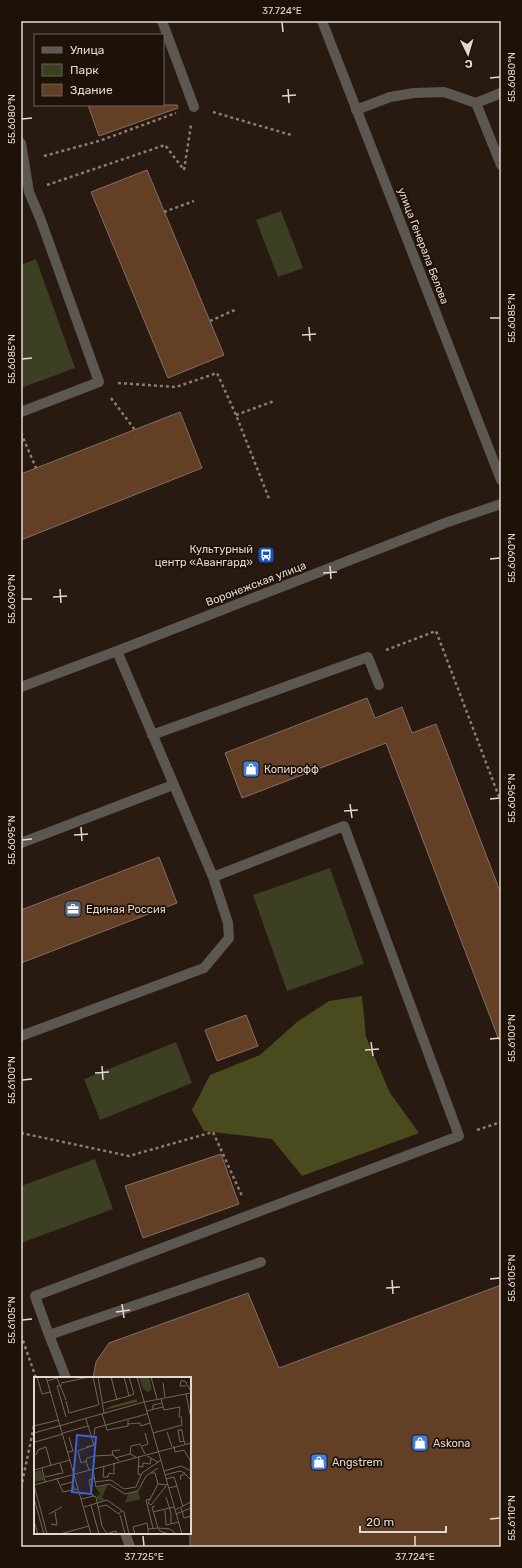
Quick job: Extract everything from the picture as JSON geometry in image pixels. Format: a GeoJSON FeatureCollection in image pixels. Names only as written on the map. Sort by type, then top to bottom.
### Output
{"type":"FeatureCollection","features":[{"type":"Feature","properties":{"kind":"street"},"geometry":{"type":"LineString","coordinates":[[162,21],[194,106]]}},
{"type":"Feature","properties":{"kind":"street","name":"улица Генерала Белова"},"geometry":{"type":"LineString","coordinates":[[322,21],[501,480]]}},
{"type":"Feature","properties":{"kind":"street"},"geometry":{"type":"LineString","coordinates":[[356,110],[390,97],[414,93],[444,92],[476,103],[501,93]]}},
{"type":"Feature","properties":{"kind":"street"},"geometry":{"type":"LineString","coordinates":[[476,103],[501,165]]}},
{"type":"Feature","properties":{"kind":"street"},"geometry":{"type":"LineString","coordinates":[[21,143],[29,192],[40,218],[99,382],[21,412]]}},
{"type":"Feature","properties":{"kind":"street","name":"Воронежская улица"},"geometry":{"type":"LineString","coordinates":[[21,687],[445,523],[501,504]]}},
{"type":"Feature","properties":{"kind":"street"},"geometry":{"type":"LineString","coordinates":[[21,1036],[204,968],[229,938],[228,923],[212,877],[117,651]]}},
{"type":"Feature","properties":{"kind":"street"},"geometry":{"type":"LineString","coordinates":[[152,735],[368,657],[379,686]]}},
{"type":"Feature","properties":{"kind":"street"},"geometry":{"type":"LineString","coordinates":[[21,843],[174,785]]}},
{"type":"Feature","properties":{"kind":"street"},"geometry":{"type":"LineString","coordinates":[[66,1377],[35,1296],[459,1136],[344,826],[212,877]]}},
{"type":"Feature","properties":{"kind":"street"},"geometry":{"type":"LineString","coordinates":[[49,1335],[261,1262]]}},
{"type":"Feature","properties":{"kind":"street"},"geometry":{"type":"LineString","coordinates":[[125,1534],[130,1547]]}},
{"type":"Feature","properties":{"kind":"path"},"geometry":{"type":"LineString","coordinates":[[29,192],[164,145],[184,170],[194,106]]}},
{"type":"Feature","properties":{"kind":"path"},"geometry":{"type":"LineString","coordinates":[[24,161],[99,141],[194,106],[291,134]]}},
{"type":"Feature","properties":{"kind":"path"},"geometry":{"type":"LineString","coordinates":[[164,212],[194,201]]}},
{"type":"Feature","properties":{"kind":"path"},"geometry":{"type":"LineString","coordinates":[[210,321],[237,309]]}},
{"type":"Feature","properties":{"kind":"path"},"geometry":{"type":"LineString","coordinates":[[99,382],[176,387],[217,372],[236,415],[270,501]]}},
{"type":"Feature","properties":{"kind":"path"},"geometry":{"type":"LineString","coordinates":[[99,382],[135,430]]}},
{"type":"Feature","properties":{"kind":"path"},"geometry":{"type":"LineString","coordinates":[[236,415],[274,401]]}},
{"type":"Feature","properties":{"kind":"path"},"geometry":{"type":"LineString","coordinates":[[21,433],[36,468]]}},
{"type":"Feature","properties":{"kind":"path"},"geometry":{"type":"LineString","coordinates":[[368,657],[436,630],[501,802]]}},
{"type":"Feature","properties":{"kind":"path"},"geometry":{"type":"LineString","coordinates":[[497,792],[501,791]]}},
{"type":"Feature","properties":{"kind":"path"},"geometry":{"type":"LineString","coordinates":[[459,1136],[501,1122]]}},
{"type":"Feature","properties":{"kind":"path"},"geometry":{"type":"LineString","coordinates":[[21,1133],[129,1156],[213,1132],[251,1214]]}},
{"type":"Feature","properties":{"kind":"path"},"geometry":{"type":"LineString","coordinates":[[21,1335],[36,1377]]}},
{"type":"Feature","properties":{"kind":"path"},"geometry":{"type":"LineString","coordinates":[[21,1488],[34,1426]]}},
{"type":"Feature","properties":{"kind":"green space"},"geometry":{"type":"Polygon","coordinates":[[[281,211],[303,268],[278,277],[256,220],[281,211]]]}},
{"type":"Feature","properties":{"kind":"green space"},"geometry":{"type":"Polygon","coordinates":[[[36,259],[75,368],[21,388],[21,265],[36,259]]]}},
{"type":"Feature","properties":{"kind":"green space"},"geometry":{"type":"Polygon","coordinates":[[[330,868],[364,964],[287,991],[253,895],[330,868]]]}},
{"type":"Feature","properties":{"kind":"green space"},"geometry":{"type":"Polygon","coordinates":[[[362,996],[366,1037],[390,1093],[419,1133],[302,1176],[272,1139],[204,1131],[192,1110],[210,1075],[260,1055],[297,1022],[329,1001],[362,996]]]}},
{"type":"Feature","properties":{"kind":"green space"},"geometry":{"type":"Polygon","coordinates":[[[176,1042],[192,1083],[100,1120],[84,1079],[176,1042]]]}},
{"type":"Feature","properties":{"kind":"green space"},"geometry":{"type":"Polygon","coordinates":[[[95,1159],[113,1209],[21,1243],[21,1186],[95,1159]]]}},
{"type":"Feature","properties":{"kind":"building"},"geometry":{"type":"Polygon","coordinates":[[[177,105],[178,108],[99,136],[88,106],[177,105]]]}},
{"type":"Feature","properties":{"kind":"building"},"geometry":{"type":"Polygon","coordinates":[[[147,170],[224,355],[168,378],[91,192],[147,170]]]}},
{"type":"Feature","properties":{"kind":"building"},"geometry":{"type":"Polygon","coordinates":[[[180,412],[202,468],[21,540],[21,474],[180,412]]]}},
{"type":"Feature","properties":{"kind":"building"},"geometry":{"type":"Polygon","coordinates":[[[367,698],[375,718],[402,707],[412,733],[436,724],[501,894],[501,1040],[499,1040],[386,743],[242,798],[225,753],[367,698]]]}},
{"type":"Feature","properties":{"kind":"building"},"geometry":{"type":"Polygon","coordinates":[[[159,857],[177,903],[21,963],[21,910],[159,857]]]}},
{"type":"Feature","properties":{"kind":"building"},"geometry":{"type":"Polygon","coordinates":[[[246,1015],[258,1046],[217,1061],[205,1030],[246,1015]]]}},
{"type":"Feature","properties":{"kind":"building"},"geometry":{"type":"Polygon","coordinates":[[[221,1154],[239,1204],[143,1238],[125,1186],[221,1154]]]}},
{"type":"Feature","properties":{"kind":"building"},"geometry":{"type":"Polygon","coordinates":[[[501,1285],[501,1547],[190,1547],[191,1377],[93,1377],[96,1362],[109,1343],[248,1293],[279,1368],[501,1285]]]}},
{"type":"Feature","properties":{"kind":"place","name":"Культурный центр «Авангард»"},"geometry":{"type":"Point","coordinates":[266,555]}},
{"type":"Feature","properties":{"kind":"place","name":"Копирофф"},"geometry":{"type":"Point","coordinates":[251,769]}},
{"type":"Feature","properties":{"kind":"place","name":"Единая Россия"},"geometry":{"type":"Point","coordinates":[73,909]}},
{"type":"Feature","properties":{"kind":"place","name":"Askona"},"geometry":{"type":"Point","coordinates":[420,1443]}},
{"type":"Feature","properties":{"kind":"place","name":"Angstrem"},"geometry":{"type":"Point","coordinates":[319,1462]}}]}
